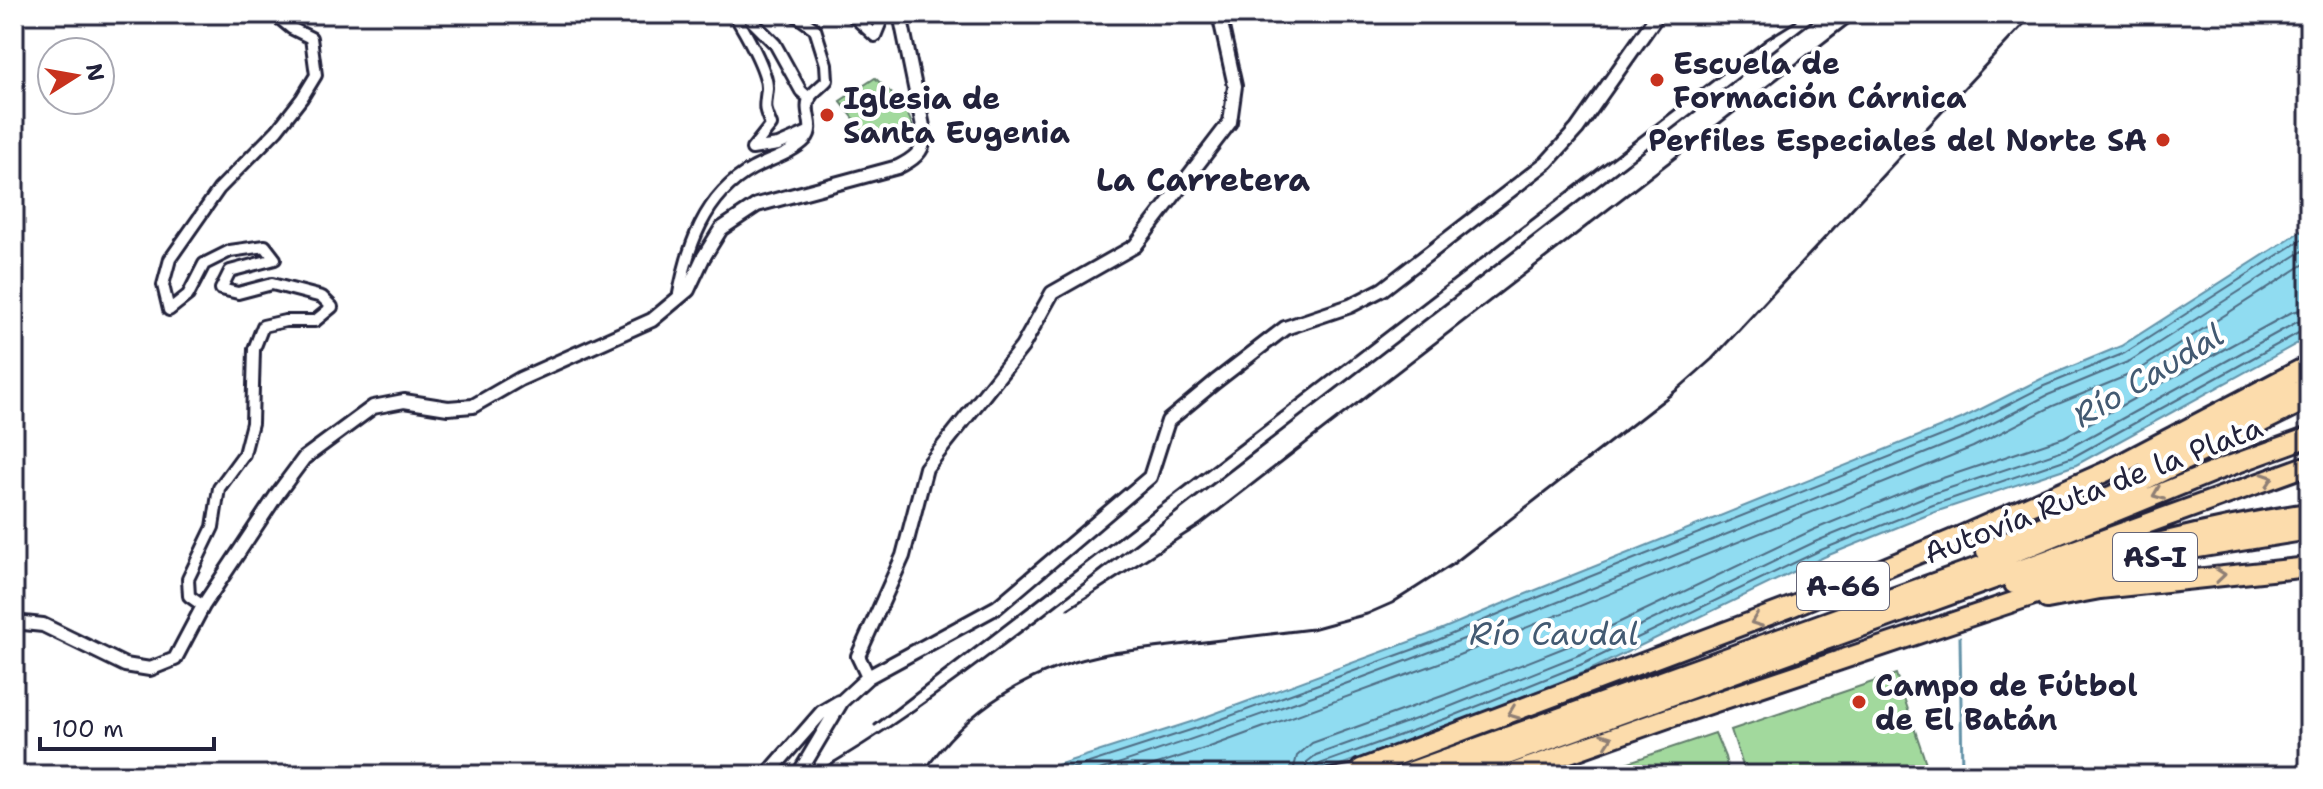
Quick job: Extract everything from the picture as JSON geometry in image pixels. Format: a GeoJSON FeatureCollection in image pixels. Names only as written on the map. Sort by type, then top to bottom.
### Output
{"type":"FeatureCollection","features":[{"type":"Feature","properties":{"kind":"highway","name":"A-66"},"geometry":{"type":"LineString","coordinates":[[1368,772],[1390,760],[1791,607],[2105,472],[2309,365]]}},
{"type":"Feature","properties":{"kind":"highway"},"geometry":{"type":"LineString","coordinates":[[1791,607],[1879,577],[1966,542],[2036,508],[2142,465],[2309,386]]}},
{"type":"Feature","properties":{"kind":"highway"},"geometry":{"type":"LineString","coordinates":[[1711,673],[1764,637],[1975,556],[2084,508],[2309,399]]}},
{"type":"Feature","properties":{"kind":"highway","name":"Autovía Ruta de la Plata"},"geometry":{"type":"LineString","coordinates":[[1452,775],[2218,470],[2309,437]]}},
{"type":"Feature","properties":{"kind":"highway","name":"Autovía Ruta de la Plata"},"geometry":{"type":"LineString","coordinates":[[1401,775],[1918,608],[2222,494],[2309,465]]}},
{"type":"Feature","properties":{"kind":"highway","name":"AS-I"},"geometry":{"type":"LineString","coordinates":[[1918,608],[1963,600],[2116,552],[2187,534],[2309,513]]}},
{"type":"Feature","properties":{"kind":"highway","name":"AS-I"},"geometry":{"type":"LineString","coordinates":[[1845,659],[2123,565],[2179,551],[2309,530]]}},
{"type":"Feature","properties":{"kind":"highway","name":"A-66"},"geometry":{"type":"LineString","coordinates":[[1845,659],[2004,611],[2100,589],[2309,567]]}},
{"type":"Feature","properties":{"kind":"highway"},"geometry":{"type":"LineString","coordinates":[[1507,775],[1845,659]]}},
{"type":"Feature","properties":{"kind":"street"},"geometry":{"type":"LineString","coordinates":[[203,606],[189,596],[188,579],[213,527],[219,488],[244,454],[252,423],[254,349],[263,326],[285,321],[315,321],[332,307],[322,297],[272,284],[238,293],[221,289],[230,271],[275,259],[265,246],[230,251],[204,264],[188,295],[169,310],[163,285],[170,259],[219,189],[277,130],[316,75],[311,38],[291,28],[274,14]]}},
{"type":"Feature","properties":{"kind":"street"},"geometry":{"type":"LineString","coordinates":[[734,14],[760,62],[767,89],[764,108],[771,125],[752,149],[778,145],[810,132]]}},
{"type":"Feature","properties":{"kind":"street"},"geometry":{"type":"LineString","coordinates":[[745,14],[775,44],[801,91],[810,99]]}},
{"type":"Feature","properties":{"kind":"street"},"geometry":{"type":"LineString","coordinates":[[678,299],[683,268],[704,214],[739,177],[794,148],[810,132],[810,99],[827,80],[826,64],[815,29],[794,14]]}},
{"type":"Feature","properties":{"kind":"street"},"geometry":{"type":"LineString","coordinates":[[851,14],[875,36],[884,14]]}},
{"type":"Feature","properties":{"kind":"street"},"geometry":{"type":"LineString","coordinates":[[868,677],[858,656],[903,556],[926,468],[1022,347],[1052,293],[1135,246],[1230,122],[1235,86],[1219,14]]}},
{"type":"Feature","properties":{"kind":"street"},"geometry":{"type":"LineString","coordinates":[[767,775],[822,712],[842,701],[868,677],[997,607],[1150,477],[1168,421],[1215,382],[1285,328],[1350,306],[1383,289],[1547,162],[1577,129],[1658,14]]}},
{"type":"Feature","properties":{"kind":"street"},"geometry":{"type":"LineString","coordinates":[[14,622],[43,625],[125,665],[150,669],[175,659],[203,606],[304,458],[373,407],[404,401],[448,408],[473,406],[520,379],[652,320],[688,290],[721,229],[757,205],[898,167],[919,153],[924,145],[924,119],[900,16]]}},
{"type":"Feature","properties":{"kind":"street"},"geometry":{"type":"LineString","coordinates":[[798,775],[842,701]]}},
{"type":"Feature","properties":{"kind":"street"},"geometry":{"type":"LineString","coordinates":[[1328,775],[1368,772]]}},
{"type":"Feature","properties":{"kind":"green space"},"geometry":{"type":"Polygon","coordinates":[[[875,78],[905,109],[914,134],[859,139],[855,120],[840,101],[875,78]]]}},
{"type":"Feature","properties":{"kind":"green space","name":"Campo de Fútbol de El Batán"},"geometry":{"type":"Polygon","coordinates":[[[1896,674],[1930,775],[1746,775],[1731,730],[1896,674]]]}},
{"type":"Feature","properties":{"kind":"green space"},"geometry":{"type":"Polygon","coordinates":[[[1715,733],[1729,775],[1599,775],[1602,771],[1715,733]]]}},
{"type":"Feature","properties":{"kind":"water","name":"Río Caudal"},"geometry":{"type":"Polygon","coordinates":[[[2309,226],[2309,337],[2076,465],[1935,512],[1824,557],[1588,671],[1313,775],[1026,775],[1197,720],[1428,635],[1961,419],[2041,379],[2121,346],[2309,226]]]}},
{"type":"Feature","properties":{"kind":"waterway"},"geometry":{"type":"LineString","coordinates":[[1960,637],[1962,775]]}},
{"type":"Feature","properties":{"kind":"railway"},"geometry":{"type":"LineString","coordinates":[[812,775],[899,720],[1038,619],[1821,14]]}},
{"type":"Feature","properties":{"kind":"railway"},"geometry":{"type":"LineString","coordinates":[[1068,609],[1201,524],[1861,14]]}},
{"type":"Feature","properties":{"kind":"railway"},"geometry":{"type":"LineString","coordinates":[[922,775],[959,729],[981,710],[1004,694],[1056,668],[1112,653],[1312,629],[1367,614],[1392,603],[1453,564],[1678,389],[1712,359],[2033,14]]}},
{"type":"Feature","properties":{"kind":"railway"},"geometry":{"type":"LineString","coordinates":[[875,725],[1767,39],[1796,21]]}},
{"type":"Feature","properties":{"kind":"place","name":"Escuela de Formación Cárnica"},"geometry":{"type":"Point","coordinates":[1657,80]}},
{"type":"Feature","properties":{"kind":"place","name":"Iglesia de Santa Eugenia"},"geometry":{"type":"Point","coordinates":[827,115]}},
{"type":"Feature","properties":{"kind":"place","name":"Perfiles Especiales del Norte SA"},"geometry":{"type":"Point","coordinates":[2163,140]}},
{"type":"Feature","properties":{"kind":"place","name":"Campo de Fútbol de El Batán"},"geometry":{"type":"Point","coordinates":[1859,702]}},
{"type":"Feature","properties":{"kind":"district","name":"La Carretera"},"geometry":{"type":"Point","coordinates":[1203,179]}}]}
